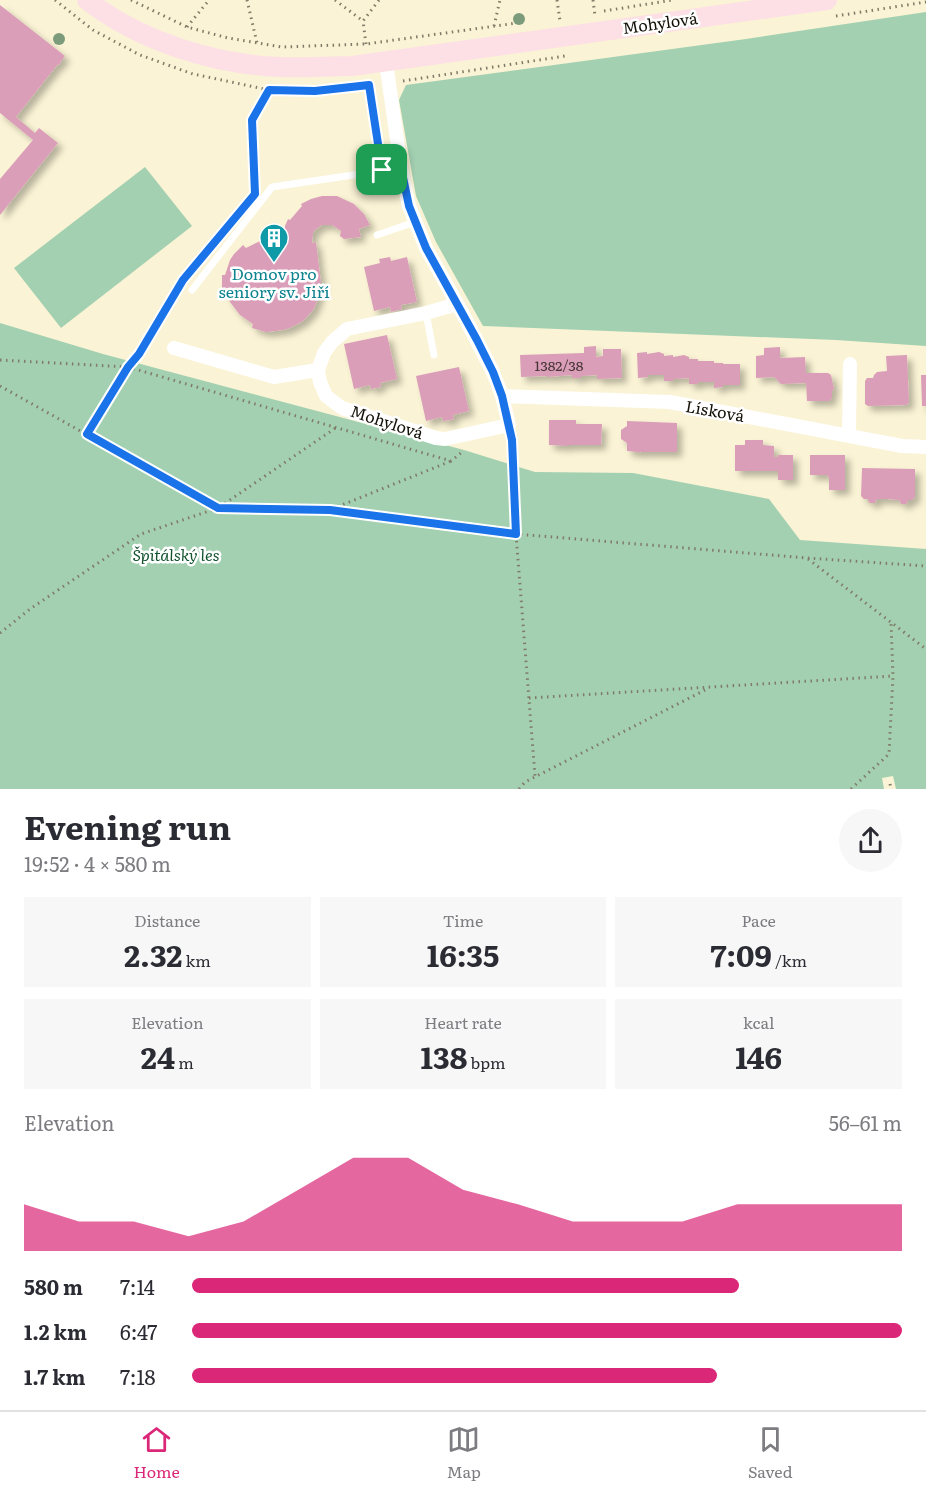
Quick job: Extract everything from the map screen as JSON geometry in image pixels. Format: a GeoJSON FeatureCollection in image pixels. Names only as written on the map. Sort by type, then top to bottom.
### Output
{"type":"FeatureCollection","features":[{"type":"Feature","properties":{"kind":"street","name":"Mohylová"},"geometry":{"type":"LineString","coordinates":[[87,0],[124,25],[169,44],[236,62],[278,67],[352,66],[386,62],[827,0]]}},
{"type":"Feature","properties":{"kind":"street"},"geometry":{"type":"LineString","coordinates":[[386,62],[401,168],[409,206],[426,248],[493,372],[509,425]]}},
{"type":"Feature","properties":{"kind":"street"},"geometry":{"type":"LineString","coordinates":[[174,348],[274,377],[318,370],[328,347],[347,329],[426,313],[457,304]]}},
{"type":"Feature","properties":{"kind":"street"},"geometry":{"type":"LineString","coordinates":[[849,435],[850,364]]}},
{"type":"Feature","properties":{"kind":"street","name":"Mohylová"},"geometry":{"type":"LineString","coordinates":[[318,370],[326,396],[342,408],[436,438],[445,439],[509,425]]}},
{"type":"Feature","properties":{"kind":"street","name":"Lísková"},"geometry":{"type":"LineString","coordinates":[[502,396],[670,402],[902,446],[926,447]]}},
{"type":"Feature","properties":{"kind":"lane"},"geometry":{"type":"LineString","coordinates":[[192,290],[272,187],[401,168]]}},
{"type":"Feature","properties":{"kind":"lane"},"geometry":{"type":"LineString","coordinates":[[377,234],[415,222]]}},
{"type":"Feature","properties":{"kind":"lane"},"geometry":{"type":"LineString","coordinates":[[426,313],[434,355]]}},
{"type":"Feature","properties":{"kind":"path"},"geometry":{"type":"LineString","coordinates":[[55,0],[93,30],[140,55],[193,74],[269,90],[315,91],[369,85],[382,170]]}},
{"type":"Feature","properties":{"kind":"path"},"geometry":{"type":"LineString","coordinates":[[131,0],[187,27],[228,38],[282,47],[366,44],[527,22]]}},
{"type":"Feature","properties":{"kind":"path"},"geometry":{"type":"LineString","coordinates":[[187,27],[209,0]]}},
{"type":"Feature","properties":{"kind":"path"},"geometry":{"type":"LineString","coordinates":[[247,0],[257,43]]}},
{"type":"Feature","properties":{"kind":"path"},"geometry":{"type":"LineString","coordinates":[[334,0],[363,21]]}},
{"type":"Feature","properties":{"kind":"path"},"geometry":{"type":"LineString","coordinates":[[366,44],[363,21],[379,0]]}},
{"type":"Feature","properties":{"kind":"path"},"geometry":{"type":"LineString","coordinates":[[494,26],[500,0]]}},
{"type":"Feature","properties":{"kind":"path"},"geometry":{"type":"LineString","coordinates":[[595,13],[673,0]]}},
{"type":"Feature","properties":{"kind":"path"},"geometry":{"type":"LineString","coordinates":[[352,66],[356,87]]}},
{"type":"Feature","properties":{"kind":"path"},"geometry":{"type":"LineString","coordinates":[[255,194],[252,120],[269,90]]}},
{"type":"Feature","properties":{"kind":"path"},"geometry":{"type":"LineString","coordinates":[[87,434],[128,367],[139,354],[183,280]]}},
{"type":"Feature","properties":{"kind":"path"},"geometry":{"type":"LineString","coordinates":[[0,360],[128,367],[451,461]]}},
{"type":"Feature","properties":{"kind":"path"},"geometry":{"type":"LineString","coordinates":[[0,386],[218,508],[330,510],[516,534],[926,566]]}},
{"type":"Feature","properties":{"kind":"path"},"geometry":{"type":"LineString","coordinates":[[509,425],[512,440],[516,534],[535,776]]}},
{"type":"Feature","properties":{"kind":"path"},"geometry":{"type":"LineString","coordinates":[[0,633],[30,609],[141,534],[218,508],[336,427]]}},
{"type":"Feature","properties":{"kind":"path"},"geometry":{"type":"LineString","coordinates":[[330,510],[451,461],[464,450]]}},
{"type":"Feature","properties":{"kind":"path"},"geometry":{"type":"LineString","coordinates":[[807,558],[926,649]]}},
{"type":"Feature","properties":{"kind":"path"},"geometry":{"type":"LineString","coordinates":[[851,789],[889,754],[893,676],[891,623]]}},
{"type":"Feature","properties":{"kind":"path"},"geometry":{"type":"LineString","coordinates":[[529,698],[893,676]]}},
{"type":"Feature","properties":{"kind":"path"},"geometry":{"type":"LineString","coordinates":[[519,789],[535,776],[711,687]]}},
{"type":"Feature","properties":{"kind":"path"},"geometry":{"type":"LineString","coordinates":[[890,784],[891,789]]}},
{"type":"Feature","properties":{"kind":"green space"},"geometry":{"type":"Polygon","coordinates":[[[926,12],[926,346],[836,340],[483,326],[436,242],[416,196],[399,100],[406,85],[926,12]]]}},
{"type":"Feature","properties":{"kind":"green space"},"geometry":{"type":"Polygon","coordinates":[[[145,167],[192,226],[61,328],[14,268],[145,167]]]}},
{"type":"Feature","properties":{"kind":"green space","name":"Špitálský les"},"geometry":{"type":"Polygon","coordinates":[[[0,323],[103,354],[464,450],[535,472],[633,473],[769,499],[800,540],[926,549],[926,789],[896,789],[893,776],[882,778],[884,789],[0,789],[0,323]]]}},
{"type":"Feature","properties":{"kind":"building"},"geometry":{"type":"Polygon","coordinates":[[[0,5],[65,56],[16,117],[35,133],[39,128],[58,143],[0,215],[0,179],[33,140],[0,113],[0,5]]]}},
{"type":"Feature","properties":{"kind":"building","name":"Domov pro seniory sv. Jiří"},"geometry":{"type":"Polygon","coordinates":[[[322,196],[337,196],[354,204],[364,214],[370,225],[359,229],[361,237],[344,239],[340,236],[341,231],[332,225],[322,225],[315,230],[312,243],[316,242],[321,283],[314,309],[303,321],[290,328],[266,332],[252,328],[253,324],[240,315],[230,302],[225,289],[222,289],[222,275],[225,275],[230,260],[243,245],[246,248],[260,241],[283,241],[288,219],[290,220],[302,206],[301,204],[322,196]]]}},
{"type":"Feature","properties":{"kind":"building"},"geometry":{"type":"Polygon","coordinates":[[[390,257],[391,261],[407,257],[417,302],[401,305],[402,309],[391,312],[390,307],[374,311],[364,267],[380,263],[379,259],[390,257]]]}},
{"type":"Feature","properties":{"kind":"building"},"geometry":{"type":"Polygon","coordinates":[[[387,335],[397,379],[380,383],[381,387],[371,389],[370,385],[354,389],[344,344],[387,335]]]}},
{"type":"Feature","properties":{"kind":"building"},"geometry":{"type":"Polygon","coordinates":[[[596,346],[596,357],[603,356],[603,349],[621,349],[622,378],[597,379],[597,375],[581,376],[581,378],[572,378],[572,375],[521,377],[520,355],[584,353],[584,347],[596,346]]]}},
{"type":"Feature","properties":{"kind":"building"},"geometry":{"type":"Polygon","coordinates":[[[780,347],[780,358],[805,357],[806,373],[831,375],[834,389],[829,401],[807,401],[806,383],[781,384],[774,377],[756,378],[756,356],[764,355],[764,348],[780,347]]]}},
{"type":"Feature","properties":{"kind":"building"},"geometry":{"type":"Polygon","coordinates":[[[647,352],[647,354],[659,352],[664,356],[673,355],[673,357],[684,355],[689,359],[698,359],[698,361],[740,364],[740,385],[723,385],[723,387],[714,388],[714,382],[689,384],[689,378],[664,381],[664,375],[648,375],[648,377],[638,378],[637,353],[647,352]]]}},
{"type":"Feature","properties":{"kind":"building"},"geometry":{"type":"Polygon","coordinates":[[[907,355],[909,403],[868,406],[865,404],[867,378],[873,378],[877,372],[887,371],[886,356],[907,355]]]}},
{"type":"Feature","properties":{"kind":"building"},"geometry":{"type":"Polygon","coordinates":[[[459,367],[469,411],[453,415],[454,419],[450,420],[443,421],[442,417],[426,421],[416,376],[459,367]]]}},
{"type":"Feature","properties":{"kind":"building"},"geometry":{"type":"Polygon","coordinates":[[[921,375],[926,375],[926,406],[922,406],[921,375]]]}},
{"type":"Feature","properties":{"kind":"building"},"geometry":{"type":"Polygon","coordinates":[[[549,420],[576,420],[576,424],[602,424],[601,445],[549,445],[549,420]]]}},
{"type":"Feature","properties":{"kind":"building"},"geometry":{"type":"Polygon","coordinates":[[[627,421],[677,423],[677,452],[627,451],[627,443],[621,439],[621,430],[627,426],[627,421]]]}},
{"type":"Feature","properties":{"kind":"building"},"geometry":{"type":"Polygon","coordinates":[[[745,440],[763,440],[763,445],[774,446],[774,457],[793,455],[793,480],[778,480],[778,471],[735,471],[735,445],[745,445],[745,440]]]}},
{"type":"Feature","properties":{"kind":"building"},"geometry":{"type":"Polygon","coordinates":[[[810,455],[845,455],[845,490],[829,490],[827,475],[810,475],[810,455]]]}},
{"type":"Feature","properties":{"kind":"building"},"geometry":{"type":"Polygon","coordinates":[[[862,468],[915,469],[915,497],[908,500],[906,504],[901,504],[899,500],[888,499],[877,499],[875,503],[870,503],[868,499],[861,496],[862,468]]]}},
{"type":"Feature","properties":{"kind":"place","name":"Domov pro seniory sv. Jiří"},"geometry":{"type":"Point","coordinates":[274,264]}},
{"type":"Feature","properties":{"kind":"route"},"geometry":{"type":"LineString","coordinates":[[369,85],[382,170],[401,168],[409,206],[426,248],[477,340],[502,396],[512,440],[516,534],[330,510],[218,508],[87,434],[128,367],[139,354],[183,280],[255,194],[252,120],[269,90],[315,91],[369,85]]}}]}
